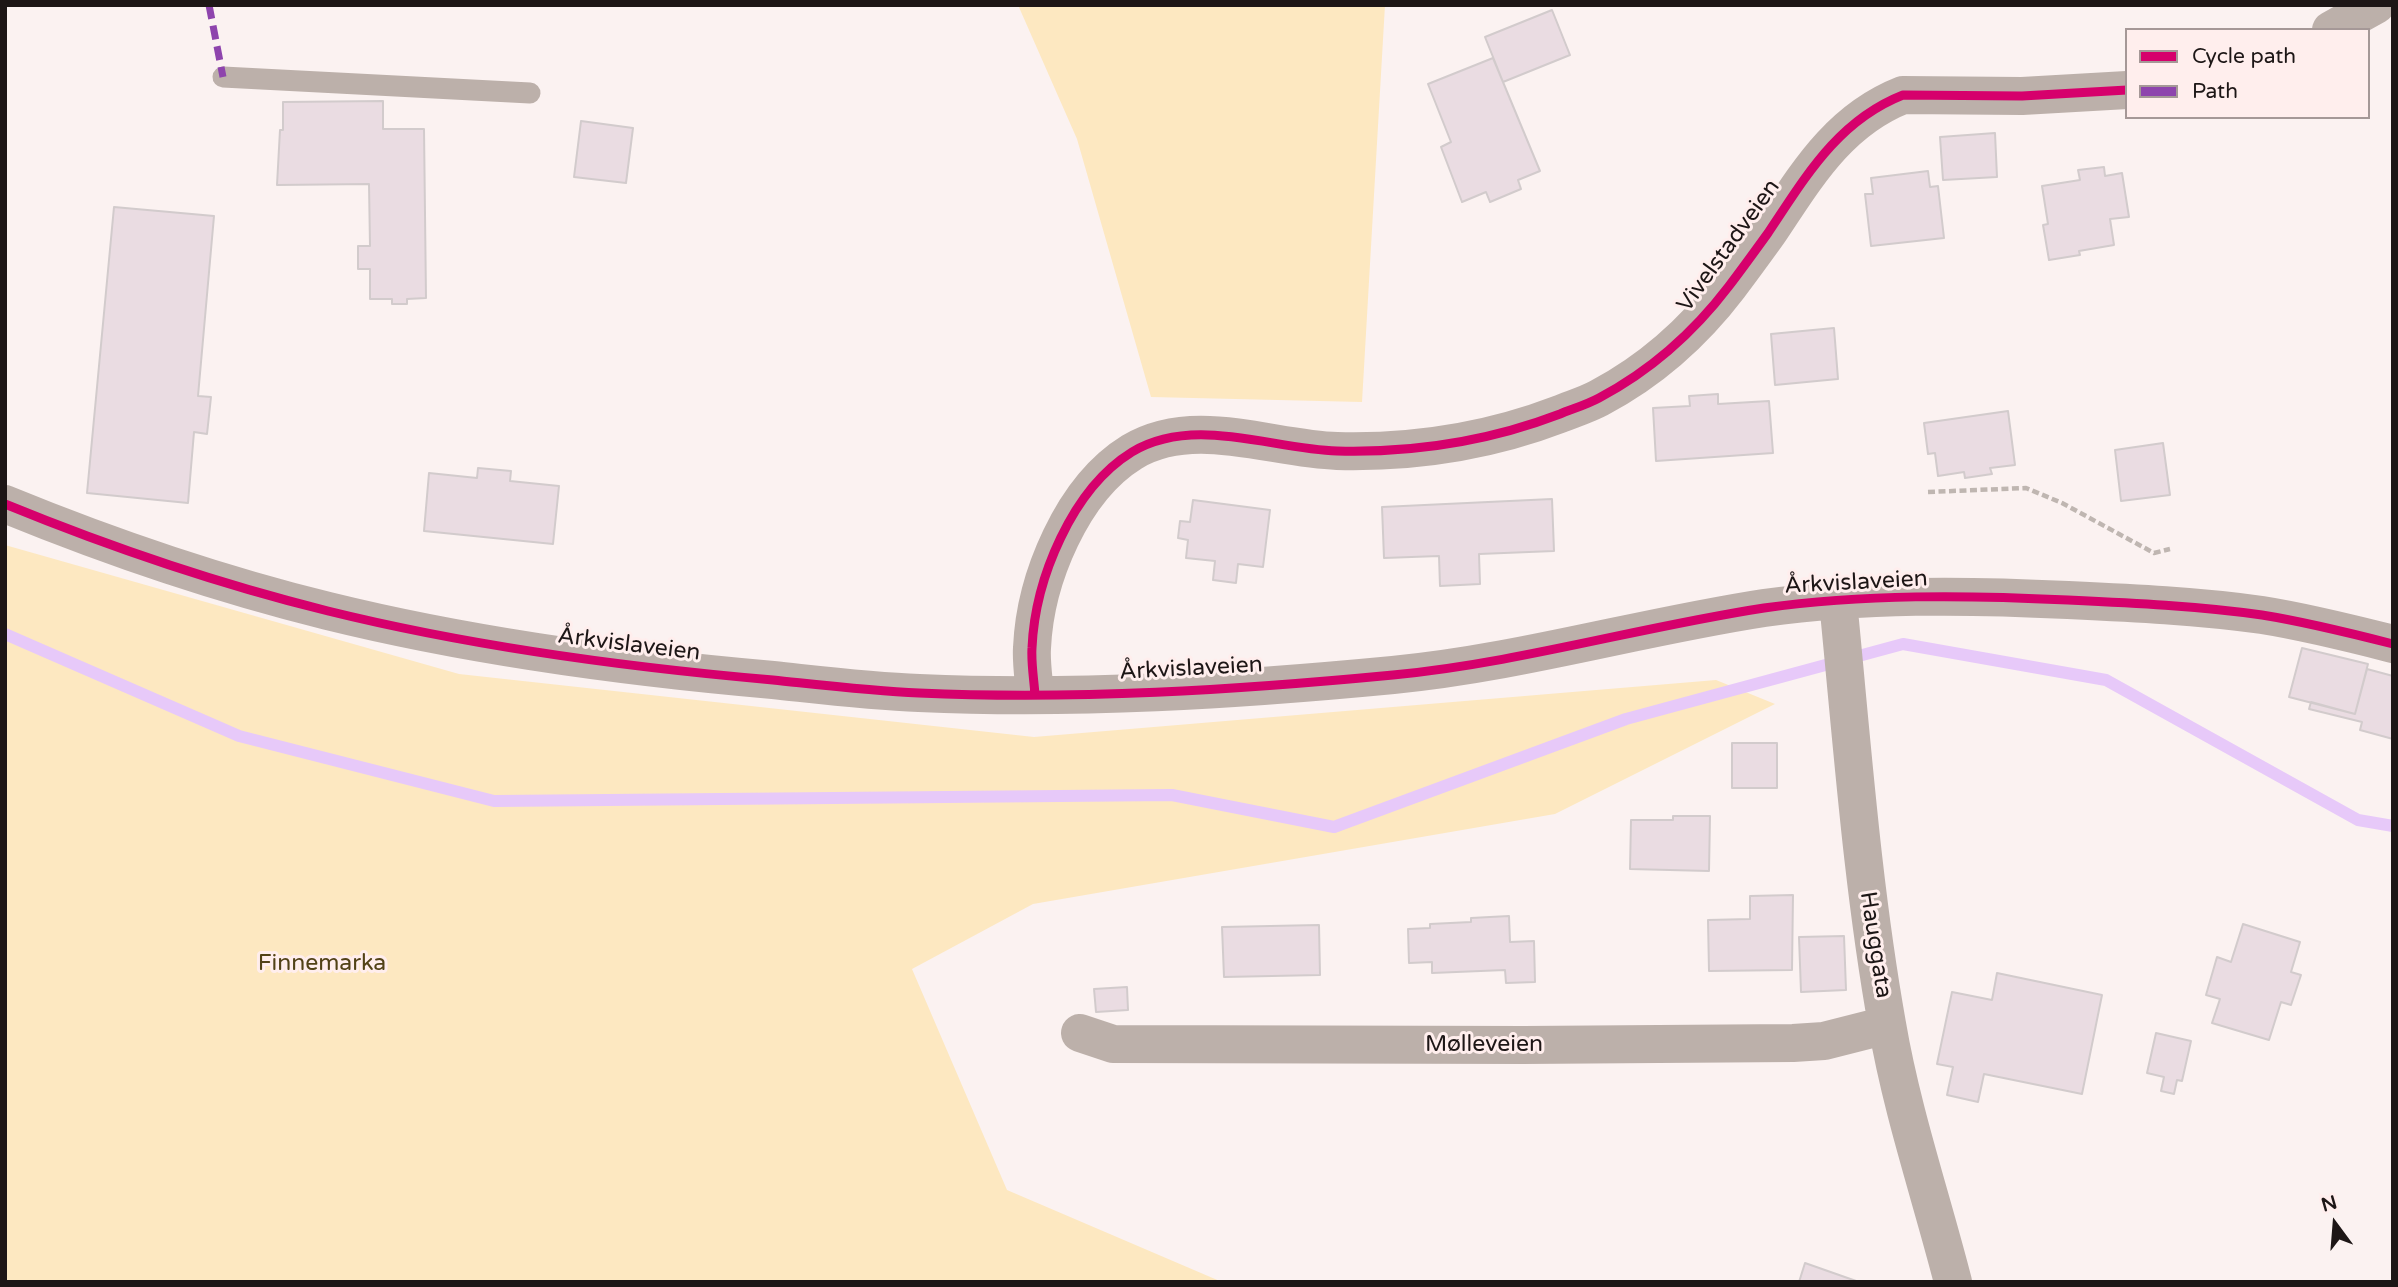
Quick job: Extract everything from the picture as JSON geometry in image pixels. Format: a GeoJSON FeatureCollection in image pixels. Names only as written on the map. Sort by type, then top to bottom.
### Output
{"type":"FeatureCollection","features":[{"type":"Feature","properties":{"kind":"street"},"geometry":{"type":"LineString","coordinates":[[2335,28],[2376,5]]}},
{"type":"Feature","properties":{"kind":"street","name":"Vivelstadveien"},"geometry":{"type":"LineString","coordinates":[[1035,695],[1032,649],[1035,617],[1053,554],[1068,523],[1101,477],[1132,453],[1160,439],[1194,435],[1335,451],[1387,450],[1454,445],[1528,426],[1598,399],[1660,359],[1686,335],[1727,289],[1799,184],[1827,149],[1847,127],[1888,101],[1903,95],[2022,96],[2125,90]]}},
{"type":"Feature","properties":{"kind":"street","name":"Årkvislaveien"},"geometry":{"type":"LineString","coordinates":[[5,504],[64,528],[227,583],[325,611],[454,638],[610,663],[914,693],[1035,695],[1189,689],[1399,675],[1502,660],[1771,607],[1841,636],[1952,597],[2160,605],[2264,616],[2393,644]]}},
{"type":"Feature","properties":{"kind":"street","name":"Hauggata"},"geometry":{"type":"LineString","coordinates":[[1841,636],[1868,905],[1887,1025],[1902,1099],[1953,1282]]}},
{"type":"Feature","properties":{"kind":"street","name":"Mølleveien"},"geometry":{"type":"LineString","coordinates":[[1080,1033],[1113,1044],[1793,1043],[1824,1041],[1887,1025]]}},
{"type":"Feature","properties":{"kind":"lane"},"geometry":{"type":"LineString","coordinates":[[223,77],[530,93]]}},
{"type":"Feature","properties":{"kind":"path"},"geometry":{"type":"LineString","coordinates":[[1928,492],[2026,488],[2062,503],[2154,553],[2170,549]]}},
{"type":"Feature","properties":{"kind":"green space"},"geometry":{"type":"Polygon","coordinates":[[[1018,5],[1385,5],[1362,402],[1151,397],[1077,139],[1018,5]]]}},
{"type":"Feature","properties":{"kind":"green space","name":"Finnemarka"},"geometry":{"type":"Polygon","coordinates":[[[5,545],[459,674],[1034,737],[1716,680],[1775,704],[1555,814],[1033,904],[912,969],[1007,1190],[1222,1282],[5,1282],[5,545]]]}},
{"type":"Feature","properties":{"kind":"building"},"geometry":{"type":"Polygon","coordinates":[[[1552,10],[1570,55],[1503,82],[1485,37],[1552,10]]]}},
{"type":"Feature","properties":{"kind":"building"},"geometry":{"type":"Polygon","coordinates":[[[1493,58],[1540,171],[1518,180],[1521,189],[1490,202],[1486,192],[1462,202],[1441,147],[1451,142],[1428,84],[1493,58]]]}},
{"type":"Feature","properties":{"kind":"building"},"geometry":{"type":"Polygon","coordinates":[[[383,101],[383,129],[424,129],[426,298],[407,299],[407,304],[392,304],[392,299],[370,299],[370,269],[358,269],[358,246],[370,246],[369,184],[277,185],[283,102],[383,101]]]}},
{"type":"Feature","properties":{"kind":"building"},"geometry":{"type":"Polygon","coordinates":[[[581,121],[633,128],[626,183],[574,177],[581,121]]]}},
{"type":"Feature","properties":{"kind":"building"},"geometry":{"type":"Polygon","coordinates":[[[1995,133],[1997,177],[1943,180],[1940,137],[1995,133]]]}},
{"type":"Feature","properties":{"kind":"building"},"geometry":{"type":"Polygon","coordinates":[[[2104,167],[2105,176],[2122,173],[2129,217],[2110,219],[2114,245],[2049,260],[2043,225],[2048,224],[2042,186],[2080,180],[2078,170],[2104,167]]]}},
{"type":"Feature","properties":{"kind":"building"},"geometry":{"type":"Polygon","coordinates":[[[1928,171],[1930,187],[1938,186],[1944,238],[1871,246],[1865,194],[1873,194],[1871,178],[1928,171]]]}},
{"type":"Feature","properties":{"kind":"building"},"geometry":{"type":"Polygon","coordinates":[[[114,207],[214,216],[198,396],[211,397],[207,434],[194,432],[188,503],[87,493],[114,207]]]}},
{"type":"Feature","properties":{"kind":"building"},"geometry":{"type":"Polygon","coordinates":[[[1834,328],[1838,379],[1775,385],[1771,334],[1834,328]]]}},
{"type":"Feature","properties":{"kind":"building"},"geometry":{"type":"Polygon","coordinates":[[[1718,394],[1718,404],[1769,401],[1773,453],[1656,461],[1653,408],[1690,406],[1689,396],[1718,394]]]}},
{"type":"Feature","properties":{"kind":"building"},"geometry":{"type":"Polygon","coordinates":[[[2008,411],[2015,465],[1990,468],[1992,474],[1965,478],[1964,472],[1938,476],[1935,453],[1928,454],[1924,423],[2008,411]]]}},
{"type":"Feature","properties":{"kind":"building"},"geometry":{"type":"Polygon","coordinates":[[[2163,443],[2170,495],[2121,501],[2115,450],[2163,443]]]}},
{"type":"Feature","properties":{"kind":"building"},"geometry":{"type":"Polygon","coordinates":[[[478,468],[511,471],[510,481],[559,486],[553,544],[424,531],[429,473],[477,478],[478,468]]]}},
{"type":"Feature","properties":{"kind":"building"},"geometry":{"type":"Polygon","coordinates":[[[1552,499],[1554,551],[1479,554],[1480,584],[1440,586],[1439,556],[1384,558],[1382,507],[1552,499]]]}},
{"type":"Feature","properties":{"kind":"building"},"geometry":{"type":"Polygon","coordinates":[[[1193,500],[1270,510],[1263,567],[1238,564],[1236,583],[1213,580],[1215,561],[1186,558],[1188,540],[1178,538],[1180,521],[1190,522],[1193,500]]]}},
{"type":"Feature","properties":{"kind":"building"},"geometry":{"type":"Polygon","coordinates":[[[2302,648],[2368,664],[2355,714],[2289,697],[2302,648]]]}},
{"type":"Feature","properties":{"kind":"building"},"geometry":{"type":"Polygon","coordinates":[[[2367,669],[2393,676],[2393,739],[2360,730],[2362,722],[2309,709],[2311,702],[2355,714],[2367,669]]]}},
{"type":"Feature","properties":{"kind":"building"},"geometry":{"type":"Polygon","coordinates":[[[1732,743],[1777,743],[1777,788],[1732,788],[1732,743]]]}},
{"type":"Feature","properties":{"kind":"building"},"geometry":{"type":"Polygon","coordinates":[[[1673,816],[1710,816],[1709,871],[1630,869],[1631,820],[1673,820],[1673,816]]]}},
{"type":"Feature","properties":{"kind":"building"},"geometry":{"type":"Polygon","coordinates":[[[1793,895],[1792,970],[1709,971],[1708,920],[1750,919],[1750,896],[1793,895]]]}},
{"type":"Feature","properties":{"kind":"building"},"geometry":{"type":"Polygon","coordinates":[[[1509,916],[1510,942],[1534,941],[1535,982],[1506,983],[1505,970],[1432,973],[1432,962],[1409,963],[1408,929],[1430,928],[1430,924],[1471,922],[1471,918],[1509,916]]]}},
{"type":"Feature","properties":{"kind":"building"},"geometry":{"type":"Polygon","coordinates":[[[2243,924],[2300,942],[2291,972],[2301,975],[2291,1005],[2281,1002],[2269,1040],[2212,1023],[2220,999],[2206,995],[2217,957],[2231,962],[2243,924]]]}},
{"type":"Feature","properties":{"kind":"building"},"geometry":{"type":"Polygon","coordinates":[[[1319,925],[1320,975],[1224,977],[1222,927],[1319,925]]]}},
{"type":"Feature","properties":{"kind":"building"},"geometry":{"type":"Polygon","coordinates":[[[1844,936],[1846,990],[1801,992],[1799,937],[1844,936]]]}},
{"type":"Feature","properties":{"kind":"building"},"geometry":{"type":"Polygon","coordinates":[[[1997,973],[2102,995],[2082,1094],[1984,1074],[1978,1102],[1947,1095],[1953,1067],[1937,1064],[1952,992],[1992,1000],[1997,973]]]}},
{"type":"Feature","properties":{"kind":"building"},"geometry":{"type":"Polygon","coordinates":[[[1127,987],[1128,1010],[1096,1012],[1094,989],[1127,987]]]}},
{"type":"Feature","properties":{"kind":"building"},"geometry":{"type":"Polygon","coordinates":[[[2156,1033],[2191,1041],[2182,1081],[2177,1080],[2174,1094],[2161,1091],[2164,1077],[2147,1073],[2156,1033]]]}},
{"type":"Feature","properties":{"kind":"building"},"geometry":{"type":"Polygon","coordinates":[[[1805,1263],[1859,1282],[1799,1282],[1805,1263]]]}},
{"type":"Feature","properties":{"kind":"waterway"},"geometry":{"type":"LineString","coordinates":[[5,634],[239,736],[494,801],[1172,795],[1334,827],[1626,719],[1903,644],[2106,680],[2358,820],[2393,826]]}},
{"type":"Feature","properties":{"kind":"marked path"},"geometry":{"type":"LineString","coordinates":[[209,5],[223,77]]}},
{"type":"Feature","properties":{"kind":"cycle path"},"geometry":{"type":"LineString","coordinates":[[1035,695],[1032,654],[1035,621],[1049,565],[1075,512],[1091,489],[1111,468],[1132,452],[1156,441],[1207,435],[1337,451],[1423,448],[1478,439],[1533,424],[1594,400],[1618,387],[1636,376],[1686,335],[1729,286],[1825,153],[1859,120],[1880,106],[1903,95],[2022,96],[2125,90]]}},
{"type":"Feature","properties":{"kind":"cycle path"},"geometry":{"type":"LineString","coordinates":[[5,504],[125,550],[206,577],[383,624],[605,662],[901,692],[978,695],[1097,694],[1215,689],[1393,675],[1533,654],[1764,608],[1878,598],[1992,597],[2190,607],[2278,618],[2393,644]]}}]}
